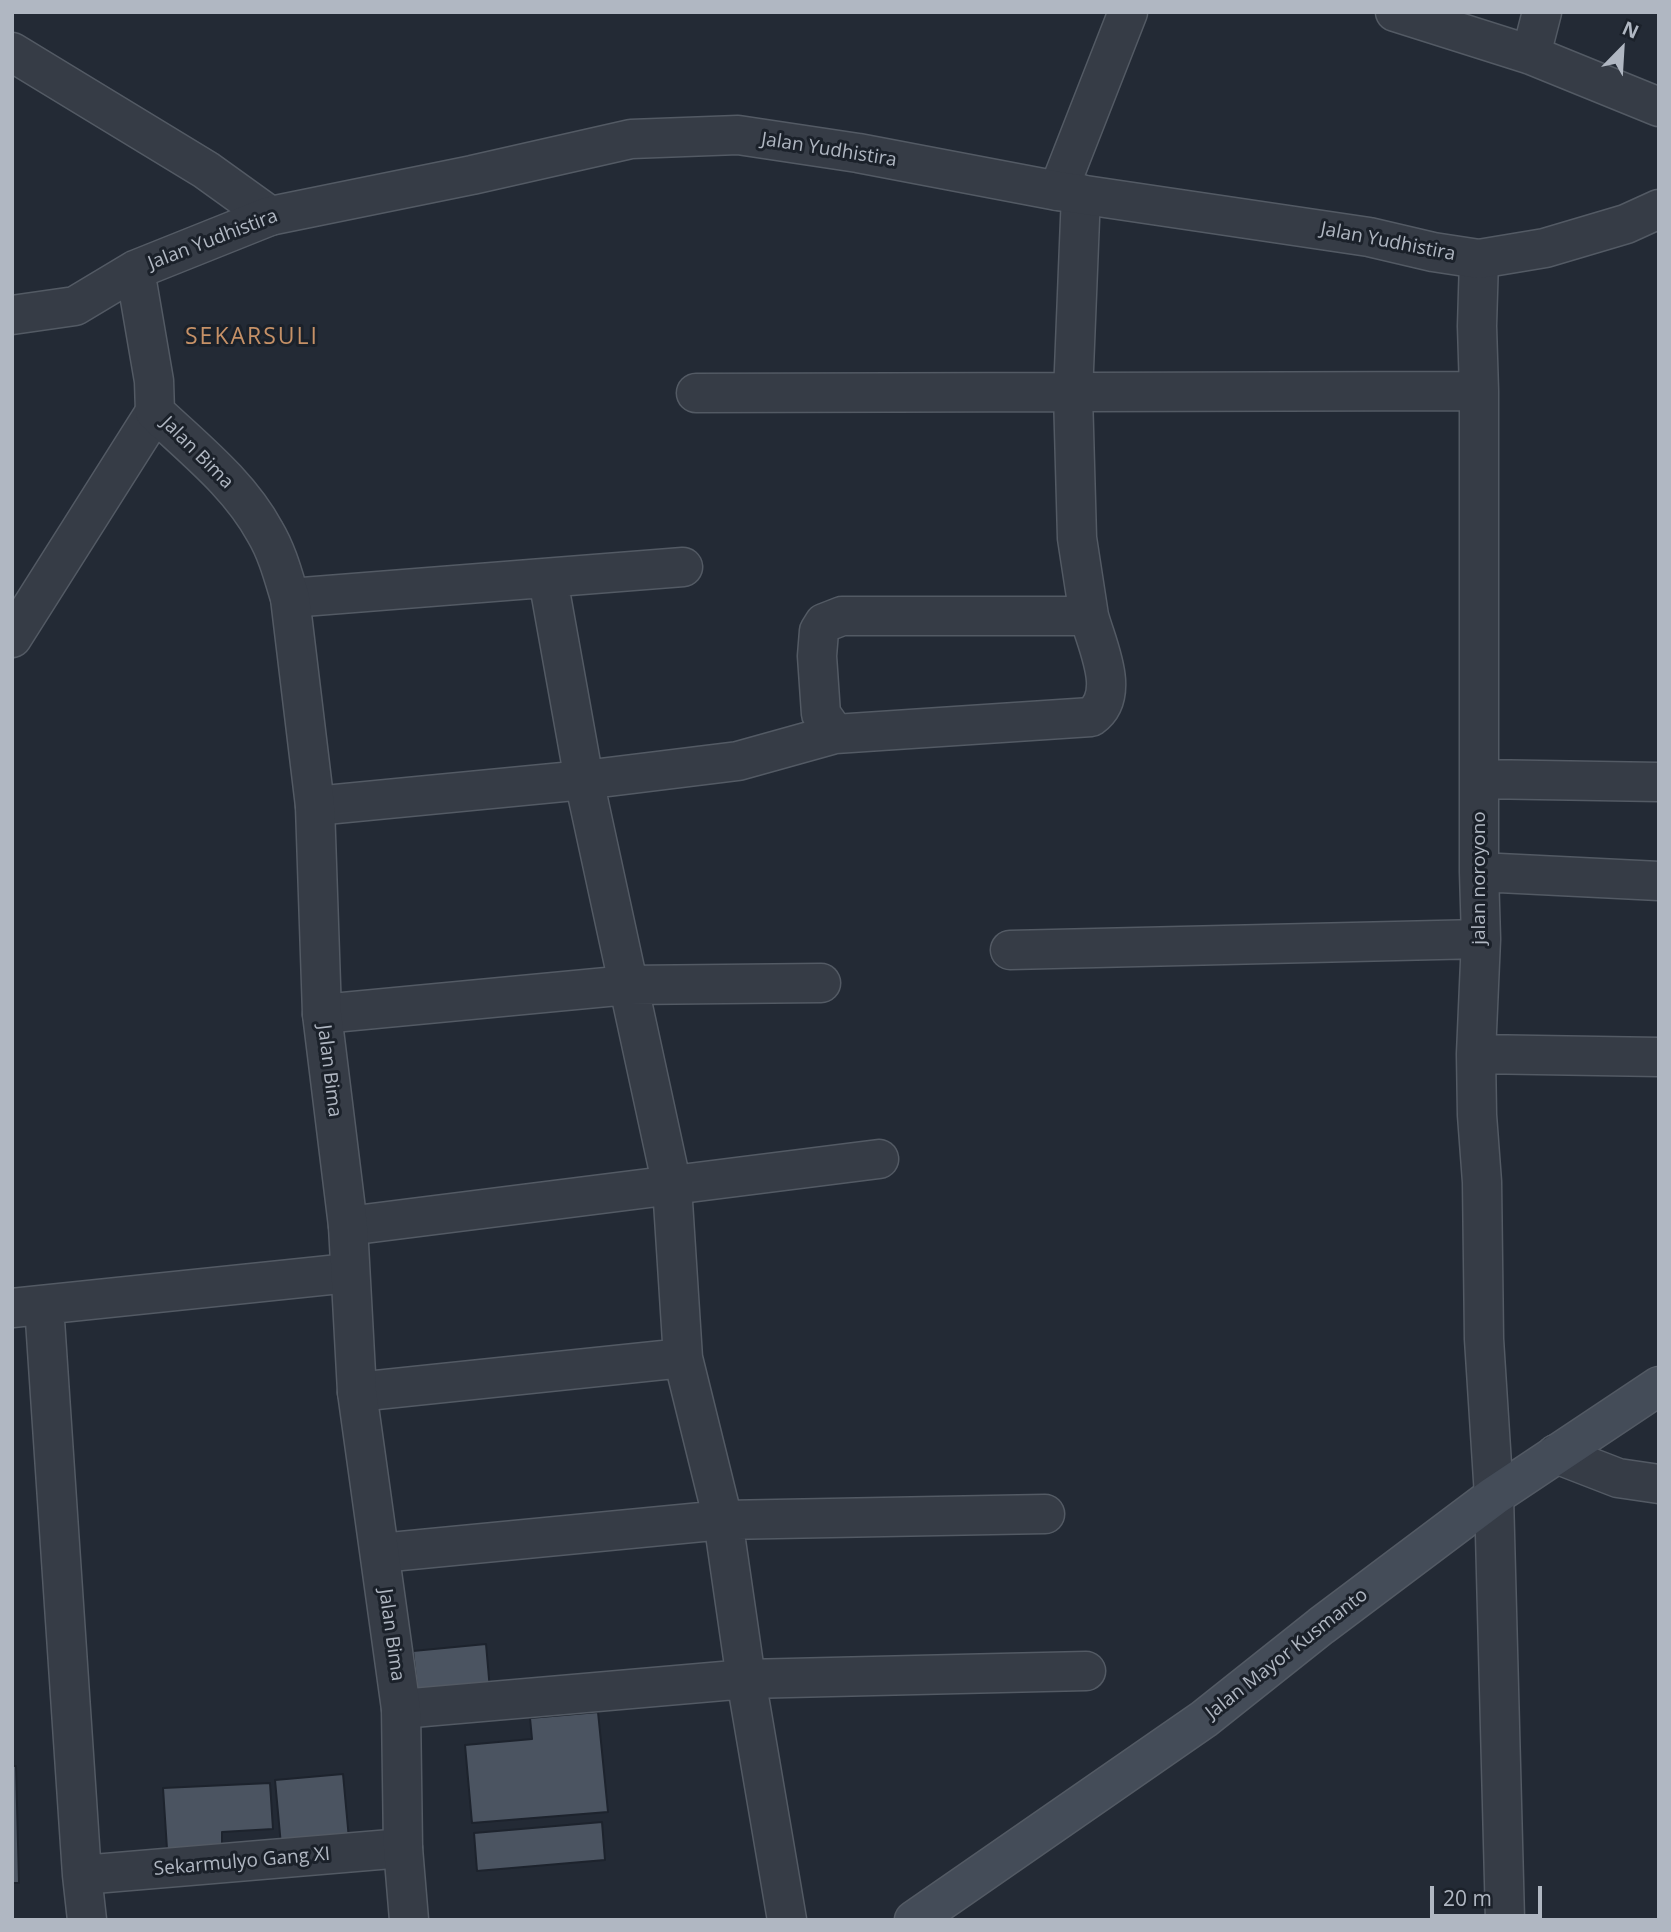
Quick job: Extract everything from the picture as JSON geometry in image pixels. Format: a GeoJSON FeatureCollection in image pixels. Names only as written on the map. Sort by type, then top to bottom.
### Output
{"type":"FeatureCollection","features":[{"type":"Feature","properties":{"kind":"main road","name":"Jalan Mayor Kusmanto"},"geometry":{"type":"LineString","coordinates":[[915,1920],[1204,1718],[1494,1496],[1659,1386]]}},
{"type":"Feature","properties":{"kind":"street"},"geometry":{"type":"LineString","coordinates":[[314,806],[584,780],[737,761],[835,734],[1091,717],[1101,709],[1107,698],[1107,682],[1089,615],[1077,538],[1069,192],[1128,12]]}},
{"type":"Feature","properties":{"kind":"street"},"geometry":{"type":"LineString","coordinates":[[1395,12],[1531,55],[1659,107]]}},
{"type":"Feature","properties":{"kind":"street"},"geometry":{"type":"LineString","coordinates":[[1531,55],[1542,12]]}},
{"type":"Feature","properties":{"kind":"street"},"geometry":{"type":"LineString","coordinates":[[12,52],[206,170],[270,216]]}},
{"type":"Feature","properties":{"kind":"street","name":"Jalan Yudhistira"},"geometry":{"type":"LineString","coordinates":[[12,315],[75,306],[135,270],[270,216],[631,139],[738,135],[858,153],[1069,192],[1369,237],[1433,253],[1479,259],[1545,248],[1626,223],[1659,209]]}},
{"type":"Feature","properties":{"kind":"street","name":"jalan noroyono"},"geometry":{"type":"LineString","coordinates":[[1479,259],[1477,326],[1481,939],[1476,1054],[1482,1182],[1484,1339],[1494,1496],[1505,1920]]}},
{"type":"Feature","properties":{"kind":"street","name":"Jalan Bima"},"geometry":{"type":"LineString","coordinates":[[135,270],[154,381],[155,412],[227,479],[265,530],[281,566],[290,598],[314,806],[322,1014],[348,1226],[357,1392],[401,1709],[403,1849],[409,1920]]}},
{"type":"Feature","properties":{"kind":"street"},"geometry":{"type":"LineString","coordinates":[[696,393],[1479,391]]}},
{"type":"Feature","properties":{"kind":"street"},"geometry":{"type":"LineString","coordinates":[[12,638],[155,412]]}},
{"type":"Feature","properties":{"kind":"street"},"geometry":{"type":"LineString","coordinates":[[290,598],[683,567]]}},
{"type":"Feature","properties":{"kind":"street"},"geometry":{"type":"LineString","coordinates":[[548,579],[584,780],[672,1186],[683,1359],[723,1520],[746,1679],[787,1920]]}},
{"type":"Feature","properties":{"kind":"street"},"geometry":{"type":"LineString","coordinates":[[835,734],[821,714],[817,656],[819,631],[824,623],[842,615],[1089,615]]}},
{"type":"Feature","properties":{"kind":"street"},"geometry":{"type":"LineString","coordinates":[[1480,779],[1659,782]]}},
{"type":"Feature","properties":{"kind":"street"},"geometry":{"type":"LineString","coordinates":[[1479,872],[1659,881]]}},
{"type":"Feature","properties":{"kind":"street"},"geometry":{"type":"LineString","coordinates":[[1010,950],[1481,939]]}},
{"type":"Feature","properties":{"kind":"street"},"geometry":{"type":"LineString","coordinates":[[322,1014],[628,985],[821,983]]}},
{"type":"Feature","properties":{"kind":"street"},"geometry":{"type":"LineString","coordinates":[[1476,1054],[1659,1057]]}},
{"type":"Feature","properties":{"kind":"street"},"geometry":{"type":"LineString","coordinates":[[348,1226],[879,1159]]}},
{"type":"Feature","properties":{"kind":"street"},"geometry":{"type":"LineString","coordinates":[[88,1920],[28,1306],[349,1273]]}},
{"type":"Feature","properties":{"kind":"street"},"geometry":{"type":"LineString","coordinates":[[357,1392],[683,1359]]}},
{"type":"Feature","properties":{"kind":"street"},"geometry":{"type":"LineString","coordinates":[[1556,1454],[1618,1478],[1659,1484]]}},
{"type":"Feature","properties":{"kind":"street"},"geometry":{"type":"LineString","coordinates":[[380,1553],[723,1520],[1045,1514]]}},
{"type":"Feature","properties":{"kind":"street"},"geometry":{"type":"LineString","coordinates":[[401,1709],[746,1679],[1086,1671]]}},
{"type":"Feature","properties":{"kind":"street","name":"Sekarmulyo Gang XI"},"geometry":{"type":"LineString","coordinates":[[82,1875],[403,1849]]}},
{"type":"Feature","properties":{"kind":"building"},"geometry":{"type":"Polygon","coordinates":[[[486,1644],[490,1690],[418,1696],[413,1651],[486,1644]]]}},
{"type":"Feature","properties":{"kind":"building"},"geometry":{"type":"Polygon","coordinates":[[[598,1712],[608,1812],[472,1823],[465,1745],[532,1739],[530,1718],[598,1712]]]}},
{"type":"Feature","properties":{"kind":"building"},"geometry":{"type":"Polygon","coordinates":[[[12,1766],[16,1766],[19,1883],[12,1883],[12,1766]]]}},
{"type":"Feature","properties":{"kind":"building"},"geometry":{"type":"Polygon","coordinates":[[[343,1774],[350,1850],[282,1856],[275,1780],[343,1774]]]}},
{"type":"Feature","properties":{"kind":"building"},"geometry":{"type":"Polygon","coordinates":[[[270,1783],[273,1829],[222,1832],[222,1844],[256,1842],[168,1864],[163,1788],[270,1783]]]}},
{"type":"Feature","properties":{"kind":"building"},"geometry":{"type":"Polygon","coordinates":[[[602,1822],[605,1860],[477,1871],[474,1833],[602,1822]]]}},
{"type":"Feature","properties":{"kind":"district","name":"SEKARSULI"},"geometry":{"type":"Point","coordinates":[252,337]}}]}
